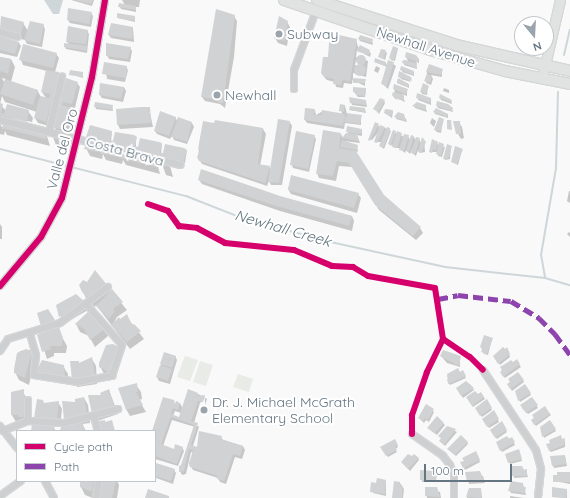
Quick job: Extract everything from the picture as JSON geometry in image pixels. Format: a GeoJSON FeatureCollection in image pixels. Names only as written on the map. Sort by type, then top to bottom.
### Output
{"type":"FeatureCollection","features":[{"type":"Feature","properties":{"kind":"main road","name":"Newhall Avenue"},"geometry":{"type":"LineString","coordinates":[[284,0],[430,50],[505,71],[570,84]]}},
{"type":"Feature","properties":{"kind":"main road","name":"Newhall Avenue"},"geometry":{"type":"LineString","coordinates":[[317,0],[456,45],[546,67],[570,71]]}},
{"type":"Feature","properties":{"kind":"street","name":"Valle del Oro"},"geometry":{"type":"LineString","coordinates":[[0,286],[48,227],[56,212],[74,150],[92,76],[105,0]]}},
{"type":"Feature","properties":{"kind":"street"},"geometry":{"type":"LineString","coordinates":[[542,78],[546,67],[560,0]]}},
{"type":"Feature","properties":{"kind":"street"},"geometry":{"type":"LineString","coordinates":[[294,90],[294,70],[316,11]]}},
{"type":"Feature","properties":{"kind":"street"},"geometry":{"type":"LineString","coordinates":[[0,32],[17,37]]}},
{"type":"Feature","properties":{"kind":"street"},"geometry":{"type":"LineString","coordinates":[[49,132],[62,77]]}},
{"type":"Feature","properties":{"kind":"street","name":"Costa Brava"},"geometry":{"type":"LineString","coordinates":[[0,120],[77,138],[180,165]]}},
{"type":"Feature","properties":{"kind":"street"},"geometry":{"type":"LineString","coordinates":[[0,351],[8,339],[25,333],[30,334],[60,323],[87,305],[108,287]]}},
{"type":"Feature","properties":{"kind":"street"},"geometry":{"type":"LineString","coordinates":[[30,334],[36,355],[34,375],[77,382],[112,376],[122,345],[87,305]]}},
{"type":"Feature","properties":{"kind":"street"},"geometry":{"type":"LineString","coordinates":[[483,370],[536,450],[541,469],[538,498]]}},
{"type":"Feature","properties":{"kind":"street"},"geometry":{"type":"LineString","coordinates":[[28,400],[28,421]]}},
{"type":"Feature","properties":{"kind":"street"},"geometry":{"type":"LineString","coordinates":[[16,447],[2,428],[28,421],[64,423],[94,417],[118,409]]}},
{"type":"Feature","properties":{"kind":"street"},"geometry":{"type":"LineString","coordinates":[[94,417],[98,430]]}},
{"type":"Feature","properties":{"kind":"street"},"geometry":{"type":"LineString","coordinates":[[412,434],[442,456],[450,465],[454,475],[454,498]]}},
{"type":"Feature","properties":{"kind":"street"},"geometry":{"type":"LineString","coordinates":[[0,496],[20,482]]}},
{"type":"Feature","properties":{"kind":"street"},"geometry":{"type":"LineString","coordinates":[[46,482],[54,498]]}},
{"type":"Feature","properties":{"kind":"street"},"geometry":{"type":"LineString","coordinates":[[96,498],[98,482]]}},
{"type":"Feature","properties":{"kind":"shaded area"},"geometry":{"type":"Polygon","coordinates":[[[44,0],[63,0],[59,14],[53,14],[44,0]]]}},
{"type":"Feature","properties":{"kind":"shaded area"},"geometry":{"type":"Polygon","coordinates":[[[185,356],[198,360],[190,381],[177,377],[185,356]]]}},
{"type":"Feature","properties":{"kind":"shaded area"},"geometry":{"type":"Polygon","coordinates":[[[200,361],[213,365],[206,386],[193,382],[200,361]]]}},
{"type":"Feature","properties":{"kind":"shaded area"},"geometry":{"type":"Polygon","coordinates":[[[238,374],[253,379],[249,392],[233,387],[238,374]]]}},
{"type":"Feature","properties":{"kind":"building"},"geometry":{"type":"Polygon","coordinates":[[[74,0],[93,0],[91,4],[74,0]]]}},
{"type":"Feature","properties":{"kind":"building"},"geometry":{"type":"Polygon","coordinates":[[[119,3],[136,6],[136,10],[118,7],[119,3]]]}},
{"type":"Feature","properties":{"kind":"building"},"geometry":{"type":"Polygon","coordinates":[[[68,8],[92,12],[89,24],[67,20],[68,8]]]}},
{"type":"Feature","properties":{"kind":"building"},"geometry":{"type":"Polygon","coordinates":[[[216,9],[235,15],[223,103],[218,103],[219,100],[201,97],[216,9]]]}},
{"type":"Feature","properties":{"kind":"building"},"geometry":{"type":"Polygon","coordinates":[[[117,13],[135,16],[135,21],[117,18],[117,13]]]}},
{"type":"Feature","properties":{"kind":"building"},"geometry":{"type":"Polygon","coordinates":[[[1,16],[24,22],[21,34],[0,30],[1,16]]]}},
{"type":"Feature","properties":{"kind":"building"},"geometry":{"type":"Polygon","coordinates":[[[279,16],[288,21],[285,41],[274,38],[279,16]]]}},
{"type":"Feature","properties":{"kind":"building"},"geometry":{"type":"Polygon","coordinates":[[[30,21],[44,24],[40,44],[24,40],[30,21]]]}},
{"type":"Feature","properties":{"kind":"building"},"geometry":{"type":"Polygon","coordinates":[[[111,23],[133,27],[132,39],[108,35],[111,23]]]}},
{"type":"Feature","properties":{"kind":"building"},"geometry":{"type":"Polygon","coordinates":[[[68,26],[88,30],[86,44],[66,42],[68,26]]]}},
{"type":"Feature","properties":{"kind":"building"},"geometry":{"type":"Polygon","coordinates":[[[339,35],[357,39],[350,81],[342,80],[341,85],[333,84],[334,79],[324,77],[321,73],[323,57],[328,57],[329,43],[335,36],[339,35]]]}},
{"type":"Feature","properties":{"kind":"building"},"geometry":{"type":"Polygon","coordinates":[[[360,35],[373,39],[372,43],[358,39],[360,35]]]}},
{"type":"Feature","properties":{"kind":"building"},"geometry":{"type":"Polygon","coordinates":[[[0,36],[19,42],[15,54],[0,50],[0,36]]]}},
{"type":"Feature","properties":{"kind":"building"},"geometry":{"type":"Polygon","coordinates":[[[64,43],[87,46],[86,51],[64,47],[64,43]]]}},
{"type":"Feature","properties":{"kind":"building"},"geometry":{"type":"Polygon","coordinates":[[[106,43],[131,47],[128,59],[106,56],[106,43]]]}},
{"type":"Feature","properties":{"kind":"building"},"geometry":{"type":"Polygon","coordinates":[[[23,44],[57,53],[53,68],[19,60],[23,44]]]}},
{"type":"Feature","properties":{"kind":"building"},"geometry":{"type":"Polygon","coordinates":[[[360,45],[370,50],[369,55],[356,51],[360,45]]]}},
{"type":"Feature","properties":{"kind":"building"},"geometry":{"type":"Polygon","coordinates":[[[393,46],[398,48],[394,60],[389,58],[393,46]]]}},
{"type":"Feature","properties":{"kind":"building"},"geometry":{"type":"Polygon","coordinates":[[[381,49],[386,50],[384,59],[378,57],[381,49]]]}},
{"type":"Feature","properties":{"kind":"building"},"geometry":{"type":"Polygon","coordinates":[[[406,52],[416,55],[419,59],[418,62],[405,57],[406,52]]]}},
{"type":"Feature","properties":{"kind":"building"},"geometry":{"type":"Polygon","coordinates":[[[359,55],[363,55],[365,56],[365,64],[359,65],[356,62],[356,58],[359,55]]]}},
{"type":"Feature","properties":{"kind":"building"},"geometry":{"type":"Polygon","coordinates":[[[0,57],[11,59],[8,74],[0,71],[0,57]]]}},
{"type":"Feature","properties":{"kind":"building"},"geometry":{"type":"Polygon","coordinates":[[[375,58],[386,62],[385,66],[374,62],[375,58]]]}},
{"type":"Feature","properties":{"kind":"building"},"geometry":{"type":"Polygon","coordinates":[[[388,60],[394,62],[387,86],[381,84],[388,60]]]}},
{"type":"Feature","properties":{"kind":"building"},"geometry":{"type":"Polygon","coordinates":[[[403,60],[417,63],[416,68],[402,63],[403,60]]]}},
{"type":"Feature","properties":{"kind":"building"},"geometry":{"type":"Polygon","coordinates":[[[104,62],[127,66],[126,78],[102,74],[104,62]]]}},
{"type":"Feature","properties":{"kind":"building"},"geometry":{"type":"Polygon","coordinates":[[[360,64],[364,66],[366,70],[364,74],[360,76],[356,74],[354,70],[356,66],[360,64]]]}},
{"type":"Feature","properties":{"kind":"building"},"geometry":{"type":"Polygon","coordinates":[[[429,64],[443,69],[441,75],[426,72],[429,64]]]}},
{"type":"Feature","properties":{"kind":"building"},"geometry":{"type":"Polygon","coordinates":[[[401,66],[414,71],[413,75],[400,70],[401,66]]]}},
{"type":"Feature","properties":{"kind":"building"},"geometry":{"type":"Polygon","coordinates":[[[46,70],[59,72],[59,75],[46,122],[34,118],[40,96],[49,98],[50,94],[41,92],[46,70]]]}},
{"type":"Feature","properties":{"kind":"building"},"geometry":{"type":"Polygon","coordinates":[[[70,70],[83,72],[83,77],[69,75],[70,70]]]}},
{"type":"Feature","properties":{"kind":"building"},"geometry":{"type":"Polygon","coordinates":[[[399,71],[411,77],[412,81],[398,77],[399,71]]]}},
{"type":"Feature","properties":{"kind":"building"},"geometry":{"type":"Polygon","coordinates":[[[427,74],[432,76],[430,83],[424,81],[427,74]]]}},
{"type":"Feature","properties":{"kind":"building"},"geometry":{"type":"Polygon","coordinates":[[[66,78],[78,82],[72,104],[63,102],[62,105],[71,108],[66,130],[54,128],[53,125],[66,78]]]}},
{"type":"Feature","properties":{"kind":"building"},"geometry":{"type":"Polygon","coordinates":[[[352,78],[366,79],[365,83],[353,83],[352,78]]]}},
{"type":"Feature","properties":{"kind":"building"},"geometry":{"type":"Polygon","coordinates":[[[398,78],[409,84],[408,87],[397,83],[398,78]]]}},
{"type":"Feature","properties":{"kind":"building"},"geometry":{"type":"Polygon","coordinates":[[[5,79],[38,90],[33,105],[0,94],[5,79]]]}},
{"type":"Feature","properties":{"kind":"building"},"geometry":{"type":"Polygon","coordinates":[[[100,83],[124,87],[121,99],[99,95],[100,83]]]}},
{"type":"Feature","properties":{"kind":"building"},"geometry":{"type":"Polygon","coordinates":[[[423,83],[429,86],[426,94],[420,92],[423,83]]]}},
{"type":"Feature","properties":{"kind":"building"},"geometry":{"type":"Polygon","coordinates":[[[394,84],[408,89],[406,94],[393,89],[394,84]]]}},
{"type":"Feature","properties":{"kind":"building"},"geometry":{"type":"Polygon","coordinates":[[[353,87],[366,88],[365,96],[356,95],[356,92],[353,92],[353,87]]]}},
{"type":"Feature","properties":{"kind":"building"},"geometry":{"type":"Polygon","coordinates":[[[393,92],[404,95],[404,100],[395,99],[392,95],[393,92]]]}},
{"type":"Feature","properties":{"kind":"building"},"geometry":{"type":"Polygon","coordinates":[[[417,93],[431,98],[430,103],[416,98],[417,93]]]}},
{"type":"Feature","properties":{"kind":"building"},"geometry":{"type":"Polygon","coordinates":[[[440,94],[452,100],[451,102],[439,98],[440,94]]]}},
{"type":"Feature","properties":{"kind":"building"},"geometry":{"type":"Polygon","coordinates":[[[349,97],[366,100],[366,105],[350,103],[349,97]]]}},
{"type":"Feature","properties":{"kind":"building"},"geometry":{"type":"Polygon","coordinates":[[[380,98],[385,100],[378,112],[373,109],[380,98]]]}},
{"type":"Feature","properties":{"kind":"building"},"geometry":{"type":"Polygon","coordinates":[[[437,101],[448,104],[453,108],[452,111],[436,106],[437,101]]]}},
{"type":"Feature","properties":{"kind":"building"},"geometry":{"type":"Polygon","coordinates":[[[95,102],[113,105],[112,110],[94,107],[95,102]]]}},
{"type":"Feature","properties":{"kind":"building"},"geometry":{"type":"Polygon","coordinates":[[[417,102],[426,105],[426,110],[412,106],[417,102]]]}},
{"type":"Feature","properties":{"kind":"building"},"geometry":{"type":"Polygon","coordinates":[[[0,103],[3,104],[1,113],[4,114],[7,104],[29,110],[27,122],[0,115],[0,103]]]}},
{"type":"Feature","properties":{"kind":"building"},"geometry":{"type":"Polygon","coordinates":[[[340,104],[345,105],[344,112],[339,111],[340,104]]]}},
{"type":"Feature","properties":{"kind":"building"},"geometry":{"type":"Polygon","coordinates":[[[350,106],[365,108],[365,112],[349,110],[350,106]]]}},
{"type":"Feature","properties":{"kind":"building"},"geometry":{"type":"Polygon","coordinates":[[[150,107],[151,123],[117,125],[116,109],[150,107]]]}},
{"type":"Feature","properties":{"kind":"building"},"geometry":{"type":"Polygon","coordinates":[[[305,108],[315,109],[314,115],[321,115],[322,110],[345,114],[343,126],[304,120],[305,108]]]}},
{"type":"Feature","properties":{"kind":"building"},"geometry":{"type":"Polygon","coordinates":[[[436,108],[448,114],[447,117],[433,112],[436,108]]]}},
{"type":"Feature","properties":{"kind":"building"},"geometry":{"type":"Polygon","coordinates":[[[385,109],[393,110],[391,117],[384,113],[385,109]]]}},
{"type":"Feature","properties":{"kind":"building"},"geometry":{"type":"Polygon","coordinates":[[[160,111],[176,117],[169,136],[154,131],[160,111]]]}},
{"type":"Feature","properties":{"kind":"building"},"geometry":{"type":"Polygon","coordinates":[[[398,112],[404,114],[406,121],[394,117],[398,112]]]}},
{"type":"Feature","properties":{"kind":"building"},"geometry":{"type":"Polygon","coordinates":[[[346,113],[362,115],[360,124],[344,122],[345,116],[348,117],[346,113]]]}},
{"type":"Feature","properties":{"kind":"building"},"geometry":{"type":"Polygon","coordinates":[[[178,117],[192,122],[187,142],[171,137],[178,117]]]}},
{"type":"Feature","properties":{"kind":"building"},"geometry":{"type":"Polygon","coordinates":[[[439,117],[444,119],[441,131],[434,130],[439,117]]]}},
{"type":"Feature","properties":{"kind":"building"},"geometry":{"type":"Polygon","coordinates":[[[278,119],[290,121],[279,183],[268,182],[278,119]]]}},
{"type":"Feature","properties":{"kind":"building"},"geometry":{"type":"Polygon","coordinates":[[[215,120],[263,128],[258,164],[270,166],[265,183],[199,161],[197,157],[200,150],[198,149],[203,121],[214,123],[215,120]]]}},
{"type":"Feature","properties":{"kind":"building"},"geometry":{"type":"Polygon","coordinates":[[[447,120],[451,120],[452,130],[447,129],[447,120]]]}},
{"type":"Feature","properties":{"kind":"building"},"geometry":{"type":"Polygon","coordinates":[[[453,121],[460,121],[461,134],[456,134],[453,121]]]}},
{"type":"Feature","properties":{"kind":"building"},"geometry":{"type":"Polygon","coordinates":[[[375,122],[379,124],[370,141],[368,140],[375,122]]]}},
{"type":"Feature","properties":{"kind":"building"},"geometry":{"type":"Polygon","coordinates":[[[3,124],[47,135],[46,139],[2,128],[3,124]]]}},
{"type":"Feature","properties":{"kind":"building"},"geometry":{"type":"Polygon","coordinates":[[[90,125],[112,131],[110,140],[113,141],[115,132],[134,135],[137,137],[135,146],[138,147],[140,138],[162,143],[160,153],[163,153],[165,144],[184,148],[187,150],[184,161],[89,139],[86,137],[90,125]]]}},
{"type":"Feature","properties":{"kind":"building"},"geometry":{"type":"Polygon","coordinates":[[[380,125],[385,127],[377,143],[374,142],[380,125]]]}},
{"type":"Feature","properties":{"kind":"building"},"geometry":{"type":"Polygon","coordinates":[[[347,126],[362,129],[361,134],[346,132],[347,126]]]}},
{"type":"Feature","properties":{"kind":"building"},"geometry":{"type":"Polygon","coordinates":[[[387,127],[390,128],[390,132],[383,148],[379,146],[387,127]]]}},
{"type":"Feature","properties":{"kind":"building"},"geometry":{"type":"Polygon","coordinates":[[[323,130],[341,133],[339,148],[356,151],[384,195],[421,227],[413,236],[375,205],[349,163],[337,161],[333,176],[316,174],[323,130]]]}},
{"type":"Feature","properties":{"kind":"building"},"geometry":{"type":"Polygon","coordinates":[[[393,130],[396,131],[391,145],[388,144],[393,130]]]}},
{"type":"Feature","properties":{"kind":"building"},"geometry":{"type":"Polygon","coordinates":[[[296,131],[315,135],[308,169],[290,165],[296,131]]]}},
{"type":"Feature","properties":{"kind":"building"},"geometry":{"type":"Polygon","coordinates":[[[397,131],[402,133],[397,148],[392,147],[397,131]]]}},
{"type":"Feature","properties":{"kind":"building"},"geometry":{"type":"Polygon","coordinates":[[[346,133],[357,134],[359,141],[342,138],[346,133]]]}},
{"type":"Feature","properties":{"kind":"building"},"geometry":{"type":"Polygon","coordinates":[[[404,134],[409,135],[404,151],[399,150],[404,134]]]}},
{"type":"Feature","properties":{"kind":"building"},"geometry":{"type":"Polygon","coordinates":[[[411,135],[414,136],[409,152],[406,151],[411,135]]]}},
{"type":"Feature","properties":{"kind":"building"},"geometry":{"type":"Polygon","coordinates":[[[416,137],[420,138],[415,154],[411,153],[416,137]]]}},
{"type":"Feature","properties":{"kind":"building"},"geometry":{"type":"Polygon","coordinates":[[[422,137],[426,142],[421,153],[418,152],[422,137]]]}},
{"type":"Feature","properties":{"kind":"building"},"geometry":{"type":"Polygon","coordinates":[[[432,139],[438,142],[436,150],[433,149],[432,153],[429,152],[432,139]]]}},
{"type":"Feature","properties":{"kind":"building"},"geometry":{"type":"Polygon","coordinates":[[[342,140],[358,145],[357,150],[340,147],[342,140]]]}},
{"type":"Feature","properties":{"kind":"building"},"geometry":{"type":"Polygon","coordinates":[[[439,142],[444,144],[441,156],[436,154],[439,142]]]}},
{"type":"Feature","properties":{"kind":"building"},"geometry":{"type":"Polygon","coordinates":[[[86,144],[99,147],[98,152],[84,149],[86,144]]]}},
{"type":"Feature","properties":{"kind":"building"},"geometry":{"type":"Polygon","coordinates":[[[447,144],[452,146],[449,157],[443,159],[447,144]]]}},
{"type":"Feature","properties":{"kind":"building"},"geometry":{"type":"Polygon","coordinates":[[[455,146],[463,149],[457,164],[451,162],[455,146]]]}},
{"type":"Feature","properties":{"kind":"building"},"geometry":{"type":"Polygon","coordinates":[[[102,148],[120,153],[119,157],[101,153],[102,148]]]}},
{"type":"Feature","properties":{"kind":"building"},"geometry":{"type":"Polygon","coordinates":[[[122,153],[157,162],[156,167],[121,158],[122,153]]]}},
{"type":"Feature","properties":{"kind":"building"},"geometry":{"type":"Polygon","coordinates":[[[201,169],[280,196],[352,216],[349,226],[276,206],[198,180],[201,169]]]}},
{"type":"Feature","properties":{"kind":"building"},"geometry":{"type":"Polygon","coordinates":[[[291,175],[359,193],[354,208],[288,190],[291,175]]]}},
{"type":"Feature","properties":{"kind":"building"},"geometry":{"type":"Polygon","coordinates":[[[95,270],[107,285],[90,300],[82,292],[79,285],[83,280],[87,282],[95,270]]]}},
{"type":"Feature","properties":{"kind":"building"},"geometry":{"type":"Polygon","coordinates":[[[112,289],[123,302],[113,309],[115,311],[109,319],[96,306],[112,289]]]}},
{"type":"Feature","properties":{"kind":"building"},"geometry":{"type":"Polygon","coordinates":[[[76,294],[85,302],[59,317],[56,305],[76,294]]]}},
{"type":"Feature","properties":{"kind":"building"},"geometry":{"type":"Polygon","coordinates":[[[48,309],[55,320],[41,326],[37,313],[48,309]]]}},
{"type":"Feature","properties":{"kind":"building"},"geometry":{"type":"Polygon","coordinates":[[[88,312],[105,329],[90,340],[84,329],[75,324],[88,312]]]}},
{"type":"Feature","properties":{"kind":"building"},"geometry":{"type":"Polygon","coordinates":[[[127,314],[132,325],[134,324],[141,331],[127,342],[111,325],[119,317],[120,319],[127,314]]]}},
{"type":"Feature","properties":{"kind":"building"},"geometry":{"type":"Polygon","coordinates":[[[59,327],[63,338],[62,346],[50,346],[51,349],[42,352],[37,335],[59,327]]]}},
{"type":"Feature","properties":{"kind":"building"},"geometry":{"type":"Polygon","coordinates":[[[484,335],[493,338],[487,354],[481,352],[483,348],[480,347],[484,335]]]}},
{"type":"Feature","properties":{"kind":"building"},"geometry":{"type":"Polygon","coordinates":[[[113,344],[118,347],[110,373],[99,367],[99,363],[106,345],[113,344]]]}},
{"type":"Feature","properties":{"kind":"building"},"geometry":{"type":"Polygon","coordinates":[[[503,347],[505,349],[507,347],[510,354],[498,364],[493,356],[503,347]]]}},
{"type":"Feature","properties":{"kind":"building"},"geometry":{"type":"Polygon","coordinates":[[[26,349],[32,351],[25,378],[14,373],[14,369],[17,353],[26,349]]]}},
{"type":"Feature","properties":{"kind":"building"},"geometry":{"type":"Polygon","coordinates":[[[443,350],[461,356],[459,366],[440,356],[443,350]]]}},
{"type":"Feature","properties":{"kind":"building"},"geometry":{"type":"Polygon","coordinates":[[[164,352],[176,356],[174,362],[162,358],[164,352]]]}},
{"type":"Feature","properties":{"kind":"building"},"geometry":{"type":"Polygon","coordinates":[[[92,357],[95,375],[72,380],[70,361],[79,361],[79,363],[92,357]]]}},
{"type":"Feature","properties":{"kind":"building"},"geometry":{"type":"Polygon","coordinates":[[[162,358],[174,362],[172,368],[160,364],[162,358]]]}},
{"type":"Feature","properties":{"kind":"building"},"geometry":{"type":"Polygon","coordinates":[[[517,359],[520,364],[503,377],[500,372],[502,370],[500,367],[511,360],[513,362],[517,359]]]}},
{"type":"Feature","properties":{"kind":"building"},"geometry":{"type":"Polygon","coordinates":[[[42,360],[64,365],[65,378],[36,372],[42,360]]]}},
{"type":"Feature","properties":{"kind":"building"},"geometry":{"type":"Polygon","coordinates":[[[160,365],[172,369],[168,381],[156,377],[160,365]]]}},
{"type":"Feature","properties":{"kind":"building"},"geometry":{"type":"Polygon","coordinates":[[[458,368],[460,372],[463,370],[466,376],[448,384],[447,374],[458,368]]]}},
{"type":"Feature","properties":{"kind":"building"},"geometry":{"type":"Polygon","coordinates":[[[518,372],[524,380],[510,389],[507,384],[510,382],[508,379],[518,372]]]}},
{"type":"Feature","properties":{"kind":"building"},"geometry":{"type":"Polygon","coordinates":[[[466,381],[474,388],[461,396],[456,388],[466,381]]]}},
{"type":"Feature","properties":{"kind":"building"},"geometry":{"type":"Polygon","coordinates":[[[137,383],[138,392],[136,392],[143,405],[126,410],[118,388],[137,383]]]}},
{"type":"Feature","properties":{"kind":"building"},"geometry":{"type":"Polygon","coordinates":[[[525,384],[531,393],[518,401],[515,391],[525,384]]]}},
{"type":"Feature","properties":{"kind":"building"},"geometry":{"type":"Polygon","coordinates":[[[24,389],[24,417],[11,415],[11,392],[24,389]]]}},
{"type":"Feature","properties":{"kind":"building"},"geometry":{"type":"Polygon","coordinates":[[[109,389],[114,406],[92,414],[88,395],[101,395],[100,393],[109,389]]]}},
{"type":"Feature","properties":{"kind":"building"},"geometry":{"type":"Polygon","coordinates":[[[188,389],[198,393],[197,396],[205,395],[203,402],[198,401],[191,421],[198,423],[191,445],[197,447],[199,431],[222,436],[221,439],[243,446],[240,456],[233,454],[224,481],[217,479],[218,476],[190,467],[189,464],[193,450],[189,449],[184,471],[179,472],[179,466],[181,465],[194,425],[171,417],[161,444],[174,449],[175,444],[183,447],[177,464],[156,456],[156,443],[160,442],[156,441],[156,430],[152,430],[163,397],[174,400],[175,404],[176,401],[180,403],[178,410],[173,408],[171,414],[179,417],[188,389]]]}},
{"type":"Feature","properties":{"kind":"building"},"geometry":{"type":"Polygon","coordinates":[[[475,391],[478,394],[481,392],[484,397],[472,406],[466,397],[475,391]]]}},
{"type":"Feature","properties":{"kind":"building"},"geometry":{"type":"Polygon","coordinates":[[[84,397],[87,414],[64,419],[62,401],[75,402],[75,399],[84,397]]]}},
{"type":"Feature","properties":{"kind":"building"},"geometry":{"type":"Polygon","coordinates":[[[532,397],[538,405],[526,413],[520,405],[532,397]]]}},
{"type":"Feature","properties":{"kind":"building"},"geometry":{"type":"Polygon","coordinates":[[[37,399],[43,400],[44,403],[59,401],[57,419],[34,418],[37,399]]]}},
{"type":"Feature","properties":{"kind":"building"},"geometry":{"type":"Polygon","coordinates":[[[487,399],[492,408],[480,416],[475,408],[487,399]]]}},
{"type":"Feature","properties":{"kind":"building"},"geometry":{"type":"Polygon","coordinates":[[[426,404],[434,409],[428,420],[425,418],[423,421],[418,418],[426,404]]]}},
{"type":"Feature","properties":{"kind":"building"},"geometry":{"type":"Polygon","coordinates":[[[545,406],[550,414],[534,425],[531,420],[534,418],[532,415],[545,406]]]}},
{"type":"Feature","properties":{"kind":"building"},"geometry":{"type":"Polygon","coordinates":[[[494,410],[499,419],[487,427],[482,419],[494,410]]]}},
{"type":"Feature","properties":{"kind":"building"},"geometry":{"type":"Polygon","coordinates":[[[437,416],[444,423],[435,433],[427,428],[437,416]]]}},
{"type":"Feature","properties":{"kind":"building"},"geometry":{"type":"Polygon","coordinates":[[[105,420],[105,422],[112,420],[115,430],[101,430],[99,421],[105,420]]]}},
{"type":"Feature","properties":{"kind":"building"},"geometry":{"type":"Polygon","coordinates":[[[550,420],[556,429],[542,437],[540,427],[550,420]]]}},
{"type":"Feature","properties":{"kind":"building"},"geometry":{"type":"Polygon","coordinates":[[[502,421],[507,430],[495,438],[490,430],[502,421]]]}},
{"type":"Feature","properties":{"kind":"building"},"geometry":{"type":"Polygon","coordinates":[[[83,423],[84,430],[60,430],[61,427],[83,423]]]}},
{"type":"Feature","properties":{"kind":"building"},"geometry":{"type":"Polygon","coordinates":[[[32,425],[54,426],[55,430],[31,430],[32,425]]]}},
{"type":"Feature","properties":{"kind":"building"},"geometry":{"type":"Polygon","coordinates":[[[447,426],[456,429],[444,445],[439,441],[441,438],[438,436],[447,426]]]}},
{"type":"Feature","properties":{"kind":"building"},"geometry":{"type":"Polygon","coordinates":[[[461,435],[468,442],[455,455],[447,449],[461,435]]]}},
{"type":"Feature","properties":{"kind":"building"},"geometry":{"type":"Polygon","coordinates":[[[561,435],[562,439],[565,438],[564,445],[549,451],[546,444],[550,443],[549,440],[561,435]]]}},
{"type":"Feature","properties":{"kind":"building"},"geometry":{"type":"Polygon","coordinates":[[[507,436],[509,439],[512,437],[515,442],[500,451],[496,442],[507,436]]]}},
{"type":"Feature","properties":{"kind":"building"},"geometry":{"type":"Polygon","coordinates":[[[395,439],[398,445],[395,446],[397,450],[386,456],[380,447],[395,439]]]}},
{"type":"Feature","properties":{"kind":"building"},"geometry":{"type":"Polygon","coordinates":[[[519,449],[522,459],[508,463],[505,454],[519,449]]]}},
{"type":"Feature","properties":{"kind":"building"},"geometry":{"type":"Polygon","coordinates":[[[476,451],[480,460],[463,468],[460,462],[464,461],[462,458],[476,451]]]}},
{"type":"Feature","properties":{"kind":"building"},"geometry":{"type":"Polygon","coordinates":[[[408,454],[412,456],[414,454],[419,458],[408,469],[401,462],[408,454]]]}},
{"type":"Feature","properties":{"kind":"building"},"geometry":{"type":"Polygon","coordinates":[[[565,455],[566,464],[552,466],[550,456],[565,455]]]}},
{"type":"Feature","properties":{"kind":"building"},"geometry":{"type":"Polygon","coordinates":[[[156,463],[175,469],[171,481],[156,476],[156,463]]]}},
{"type":"Feature","properties":{"kind":"building"},"geometry":{"type":"Polygon","coordinates":[[[511,466],[522,466],[524,470],[527,469],[527,476],[512,476],[511,466]]]}},
{"type":"Feature","properties":{"kind":"building"},"geometry":{"type":"Polygon","coordinates":[[[420,470],[433,471],[433,474],[437,475],[436,481],[420,480],[420,470]]]}},
{"type":"Feature","properties":{"kind":"building"},"geometry":{"type":"Polygon","coordinates":[[[480,471],[484,481],[467,482],[465,472],[480,471]]]}},
{"type":"Feature","properties":{"kind":"building"},"geometry":{"type":"Polygon","coordinates":[[[557,472],[570,472],[570,482],[553,482],[553,475],[557,475],[557,472]]]}},
{"type":"Feature","properties":{"kind":"building"},"geometry":{"type":"Polygon","coordinates":[[[377,478],[386,480],[385,494],[370,492],[371,482],[376,483],[377,478]]]}},
{"type":"Feature","properties":{"kind":"building"},"geometry":{"type":"Polygon","coordinates":[[[394,481],[400,482],[400,486],[403,486],[402,498],[392,498],[394,481]]]}},
{"type":"Feature","properties":{"kind":"building"},"geometry":{"type":"Polygon","coordinates":[[[511,481],[523,483],[523,487],[526,487],[525,493],[508,491],[511,481]]]}},
{"type":"Feature","properties":{"kind":"building"},"geometry":{"type":"Polygon","coordinates":[[[80,482],[94,482],[92,492],[80,487],[80,482]]]}},
{"type":"Feature","properties":{"kind":"building"},"geometry":{"type":"Polygon","coordinates":[[[101,482],[116,482],[112,498],[99,498],[101,482]]]}},
{"type":"Feature","properties":{"kind":"building"},"geometry":{"type":"Polygon","coordinates":[[[425,487],[437,487],[440,497],[425,496],[425,487]]]}},
{"type":"Feature","properties":{"kind":"building"},"geometry":{"type":"Polygon","coordinates":[[[552,487],[567,489],[566,498],[552,497],[552,487]]]}},
{"type":"Feature","properties":{"kind":"building"},"geometry":{"type":"Polygon","coordinates":[[[469,488],[481,488],[481,498],[466,497],[469,488]]]}},
{"type":"Feature","properties":{"kind":"building"},"geometry":{"type":"Polygon","coordinates":[[[148,489],[169,496],[169,498],[145,498],[148,489]]]}},
{"type":"Feature","properties":{"kind":"waterway"},"geometry":{"type":"LineString","coordinates":[[564,55],[570,30]]}},
{"type":"Feature","properties":{"kind":"waterway"},"geometry":{"type":"LineString","coordinates":[[545,277],[541,255],[556,168],[558,92]]}},
{"type":"Feature","properties":{"kind":"waterway","name":"Newhall Creek"},"geometry":{"type":"LineString","coordinates":[[0,149],[186,196],[247,220],[335,243],[445,267],[545,278],[570,285]]}},
{"type":"Feature","properties":{"kind":"marked path"},"geometry":{"type":"LineString","coordinates":[[438,299],[458,295],[511,301],[539,318],[555,334],[570,355]]}},
{"type":"Feature","properties":{"kind":"cycle path"},"geometry":{"type":"LineString","coordinates":[[0,286],[41,237],[62,198],[92,77],[105,0]]}},
{"type":"Feature","properties":{"kind":"cycle path"},"geometry":{"type":"LineString","coordinates":[[148,204],[168,211],[179,226],[197,228],[225,243],[294,250],[332,266],[353,267],[368,276],[435,288],[443,339],[427,372],[412,415],[412,434]]}},
{"type":"Feature","properties":{"kind":"cycle path"},"geometry":{"type":"LineString","coordinates":[[443,339],[470,357],[483,370]]}},
{"type":"Feature","properties":{"kind":"place","name":"Subway"},"geometry":{"type":"Point","coordinates":[279,34]}},
{"type":"Feature","properties":{"kind":"place","name":"Newhall"},"geometry":{"type":"Point","coordinates":[217,95]}},
{"type":"Feature","properties":{"kind":"place","name":"Dr. J. Michael McGrath Elementary School"},"geometry":{"type":"Point","coordinates":[204,410]}}]}
